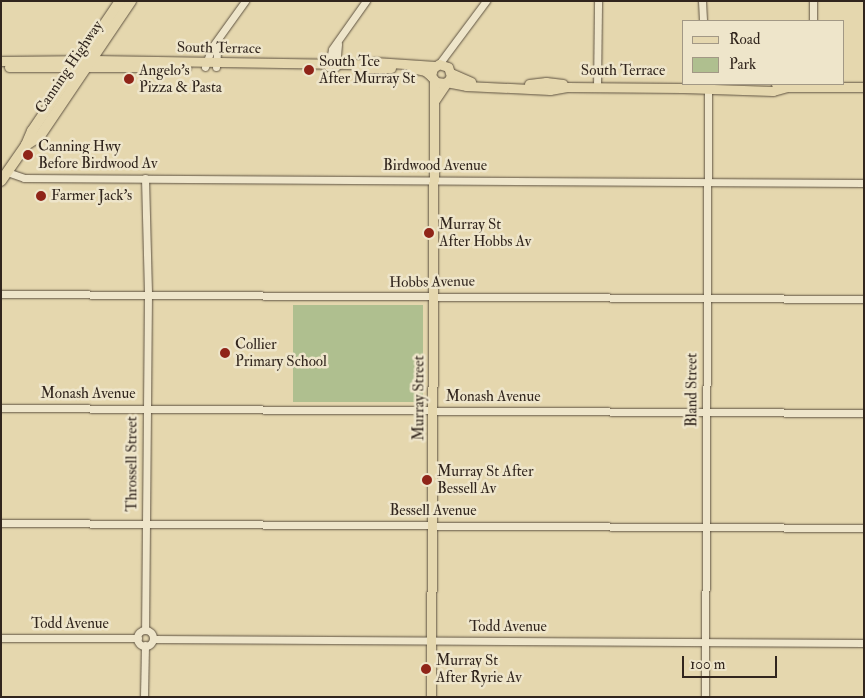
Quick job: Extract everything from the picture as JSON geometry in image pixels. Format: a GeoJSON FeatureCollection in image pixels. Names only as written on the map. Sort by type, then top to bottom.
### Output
{"type":"FeatureCollection","features":[{"type":"Feature","properties":{"kind":"highway","name":"Canning Highway"},"geometry":{"type":"LineString","coordinates":[[4,176],[26,144],[40,136],[120,1]]}},
{"type":"Feature","properties":{"kind":"highway","name":"Canning Highway"},"geometry":{"type":"LineString","coordinates":[[84,64],[131,1]]}},
{"type":"Feature","properties":{"kind":"main road","name":"South Terrace"},"geometry":{"type":"LineString","coordinates":[[1,61],[84,64],[332,65],[413,68],[439,84],[545,90],[597,86]]}},
{"type":"Feature","properties":{"kind":"main road","name":"South Terrace"},"geometry":{"type":"LineString","coordinates":[[332,65],[375,62],[437,65],[450,70],[461,80],[475,83],[524,84],[546,82],[597,86],[738,85]]}},
{"type":"Feature","properties":{"kind":"main road","name":"South Terrace"},"geometry":{"type":"LineString","coordinates":[[1,67],[84,64]]}},
{"type":"Feature","properties":{"kind":"main road"},"geometry":{"type":"LineString","coordinates":[[432,78],[437,65]]}},
{"type":"Feature","properties":{"kind":"main road","name":"Murray Street"},"geometry":{"type":"LineString","coordinates":[[435,100],[446,83],[450,70]]}},
{"type":"Feature","properties":{"kind":"main road","name":"Murray Street"},"geometry":{"type":"LineString","coordinates":[[431,697],[435,100],[432,91],[432,78]]}},
{"type":"Feature","properties":{"kind":"main road","name":"South Terrace"},"geometry":{"type":"LineString","coordinates":[[780,85],[788,87]]}},
{"type":"Feature","properties":{"kind":"main road","name":"South Terrace"},"geometry":{"type":"LineString","coordinates":[[708,86],[773,91],[788,87],[813,85],[864,87]]}},
{"type":"Feature","properties":{"kind":"street"},"geometry":{"type":"LineString","coordinates":[[205,64],[212,47],[245,1]]}},
{"type":"Feature","properties":{"kind":"street"},"geometry":{"type":"LineString","coordinates":[[332,65],[332,49],[338,44],[366,1]]}},
{"type":"Feature","properties":{"kind":"street"},"geometry":{"type":"LineString","coordinates":[[437,65],[450,51],[486,1]]}},
{"type":"Feature","properties":{"kind":"street"},"geometry":{"type":"LineString","coordinates":[[597,86],[598,1]]}},
{"type":"Feature","properties":{"kind":"street"},"geometry":{"type":"LineString","coordinates":[[702,1],[703,20]]}},
{"type":"Feature","properties":{"kind":"street"},"geometry":{"type":"LineString","coordinates":[[813,1],[813,20]]}},
{"type":"Feature","properties":{"kind":"street"},"geometry":{"type":"LineString","coordinates":[[216,64],[218,40]]}},
{"type":"Feature","properties":{"kind":"street"},"geometry":{"type":"LineString","coordinates":[[450,51],[450,70]]}},
{"type":"Feature","properties":{"kind":"street","name":"Bland Street"},"geometry":{"type":"LineString","coordinates":[[705,697],[708,86]]}},
{"type":"Feature","properties":{"kind":"street","name":"Birdwood Avenue"},"geometry":{"type":"LineString","coordinates":[[4,176],[24,178],[864,183]]}},
{"type":"Feature","properties":{"kind":"street","name":"Throssell Street"},"geometry":{"type":"LineString","coordinates":[[145,178],[148,294],[145,630]]}},
{"type":"Feature","properties":{"kind":"street","name":"Hobbs Avenue"},"geometry":{"type":"LineString","coordinates":[[1,294],[707,296],[864,299]]}},
{"type":"Feature","properties":{"kind":"street","name":"Monash Avenue"},"geometry":{"type":"LineString","coordinates":[[1,408],[864,413]]}},
{"type":"Feature","properties":{"kind":"street","name":"Bessell Avenue"},"geometry":{"type":"LineString","coordinates":[[1,523],[864,528]]}},
{"type":"Feature","properties":{"kind":"street"},"geometry":{"type":"LineString","coordinates":[[145,630],[151,633],[153,639],[151,643],[145,645],[139,642],[138,638],[139,633],[145,630]]}},
{"type":"Feature","properties":{"kind":"street","name":"Todd Avenue"},"geometry":{"type":"LineString","coordinates":[[1,638],[138,638]]}},
{"type":"Feature","properties":{"kind":"street","name":"Todd Avenue"},"geometry":{"type":"LineString","coordinates":[[153,639],[864,643]]}},
{"type":"Feature","properties":{"kind":"street"},"geometry":{"type":"LineString","coordinates":[[144,697],[145,645]]}},
{"type":"Feature","properties":{"kind":"green space"},"geometry":{"type":"Polygon","coordinates":[[[293,305],[423,305],[423,402],[293,402],[293,305]]]}},
{"type":"Feature","properties":{"kind":"place","name":"South Tce After Murray St"},"geometry":{"type":"Point","coordinates":[309,70]}},
{"type":"Feature","properties":{"kind":"place","name":"Angelo's Pizza & Pasta"},"geometry":{"type":"Point","coordinates":[129,79]}},
{"type":"Feature","properties":{"kind":"place","name":"Canning Hwy Before Birdwood Av"},"geometry":{"type":"Point","coordinates":[28,155]}},
{"type":"Feature","properties":{"kind":"place","name":"Farmer Jack's"},"geometry":{"type":"Point","coordinates":[41,196]}},
{"type":"Feature","properties":{"kind":"place","name":"Murray St After Hobbs Av"},"geometry":{"type":"Point","coordinates":[429,233]}},
{"type":"Feature","properties":{"kind":"place","name":"Collier Primary School"},"geometry":{"type":"Point","coordinates":[225,353]}},
{"type":"Feature","properties":{"kind":"place","name":"Murray St After Bessell Av"},"geometry":{"type":"Point","coordinates":[427,480]}},
{"type":"Feature","properties":{"kind":"place","name":"Murray St After Ryrie Av"},"geometry":{"type":"Point","coordinates":[426,669]}}]}
